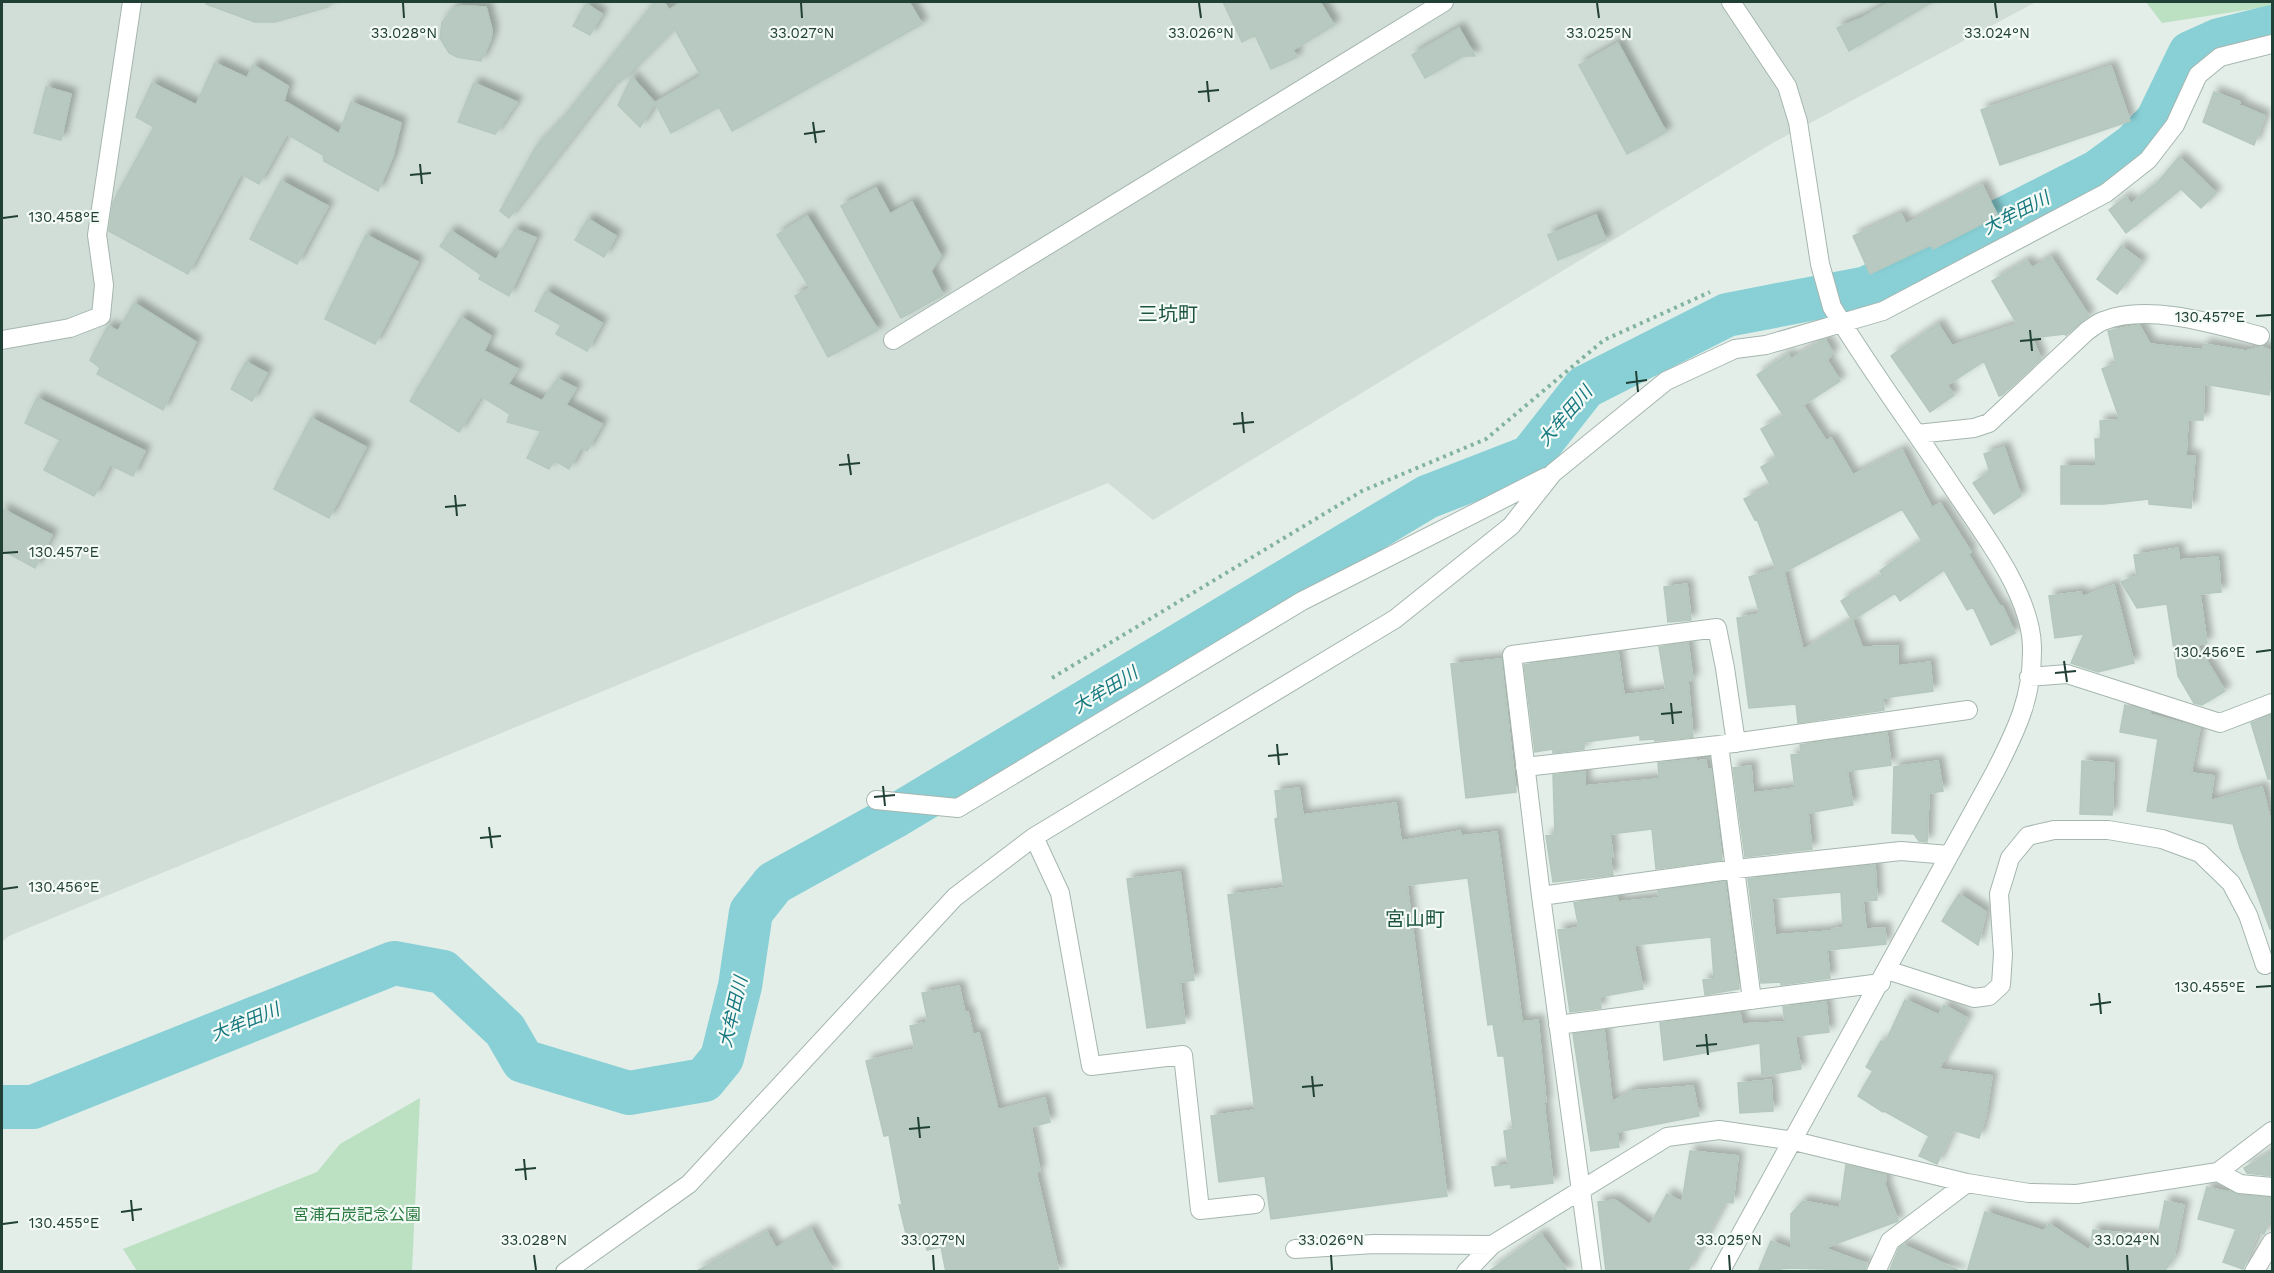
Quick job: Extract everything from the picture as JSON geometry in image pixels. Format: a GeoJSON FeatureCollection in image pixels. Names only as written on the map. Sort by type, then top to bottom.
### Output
{"type":"FeatureCollection","features":[{"type":"Feature","properties":{"kind":"street"},"geometry":{"type":"LineString","coordinates":[[2,340],[70,328],[100,316],[104,285],[97,235],[132,2]]}},
{"type":"Feature","properties":{"kind":"street"},"geometry":{"type":"LineString","coordinates":[[893,340],[1444,2]]}},
{"type":"Feature","properties":{"kind":"street"},"geometry":{"type":"LineString","coordinates":[[1720,1272],[1884,977],[2020,723],[2028,696],[2032,645],[2024,605],[1999,557],[1833,307],[1820,264],[1798,122],[1787,86],[1731,2]]}},
{"type":"Feature","properties":{"kind":"street"},"geometry":{"type":"LineString","coordinates":[[876,800],[958,808],[1302,601],[1553,473],[1666,381],[1735,349],[1766,345],[1883,311],[2106,193],[2148,160],[2175,125],[2198,75],[2220,57],[2272,44]]}},
{"type":"Feature","properties":{"kind":"street"},"geometry":{"type":"LineString","coordinates":[[1917,434],[1974,428],[1989,423],[2087,331],[2103,321],[2132,314],[2198,320],[2260,336]]}},
{"type":"Feature","properties":{"kind":"street"},"geometry":{"type":"LineString","coordinates":[[565,1272],[689,1184],[955,897],[1034,837],[1395,619],[1511,526],[1553,473]]}},
{"type":"Feature","properties":{"kind":"street"},"geometry":{"type":"LineString","coordinates":[[1592,1272],[1541,896],[1512,655],[1717,628],[1728,744],[1736,869],[1752,1000]]}},
{"type":"Feature","properties":{"kind":"street"},"geometry":{"type":"LineString","coordinates":[[2030,677],[2067,674],[2220,723],[2272,703]]}},
{"type":"Feature","properties":{"kind":"street"},"geometry":{"type":"LineString","coordinates":[[1525,767],[1728,744],[1968,710]]}},
{"type":"Feature","properties":{"kind":"street"},"geometry":{"type":"LineString","coordinates":[[1558,1025],[1752,1000],[1884,977],[1974,998],[1989,996],[2001,985],[2003,954],[1999,894],[2010,858],[2028,836],[2054,830],[2108,830],[2130,833],[2162,839],[2200,853],[2231,884],[2248,915],[2265,965]]}},
{"type":"Feature","properties":{"kind":"street"},"geometry":{"type":"LineString","coordinates":[[1034,837],[1060,892],[1091,1066],[1183,1055],[1200,1210],[1255,1204]]}},
{"type":"Feature","properties":{"kind":"street"},"geometry":{"type":"LineString","coordinates":[[1541,896],[1736,869],[1901,851],[1949,855]]}},
{"type":"Feature","properties":{"kind":"street"},"geometry":{"type":"LineString","coordinates":[[1466,1272],[1492,1245],[1667,1137],[1719,1130],[1794,1141],[1967,1183],[2029,1193],[2077,1194],[2218,1172],[2272,1131]]}},
{"type":"Feature","properties":{"kind":"street"},"geometry":{"type":"LineString","coordinates":[[2218,1172],[2240,1184],[2272,1187]]}},
{"type":"Feature","properties":{"kind":"street"},"geometry":{"type":"LineString","coordinates":[[1876,1272],[1890,1241],[1967,1183]]}},
{"type":"Feature","properties":{"kind":"street"},"geometry":{"type":"LineString","coordinates":[[2254,1272],[2272,1242]]}},
{"type":"Feature","properties":{"kind":"street"},"geometry":{"type":"LineString","coordinates":[[1294,1249],[1374,1244],[1492,1245]]}},
{"type":"Feature","properties":{"kind":"path"},"geometry":{"type":"LineString","coordinates":[[1052,678],[1362,491],[1486,439],[1604,340],[1710,292]]}},
{"type":"Feature","properties":{"kind":"shaded area"},"geometry":{"type":"Polygon","coordinates":[[[2,2],[2036,2],[1771,144],[1153,520],[1108,483],[9,936],[2,942],[2,2]]]}},
{"type":"Feature","properties":{"kind":"green space"},"geometry":{"type":"Polygon","coordinates":[[[2146,2],[2272,2],[2272,6],[2162,23],[2146,2]]]}},
{"type":"Feature","properties":{"kind":"green space","name":"宮浦石炭記念公園"},"geometry":{"type":"Polygon","coordinates":[[[420,1098],[412,1271],[137,1271],[123,1249],[317,1172],[340,1144],[420,1098]]]}},
{"type":"Feature","properties":{"kind":"building"},"geometry":{"type":"Polygon","coordinates":[[[207,2],[328,2],[328,7],[275,22],[255,22],[206,4],[207,2]]]}},
{"type":"Feature","properties":{"kind":"building"},"geometry":{"type":"Polygon","coordinates":[[[655,2],[664,2],[669,10],[682,2],[909,2],[922,24],[732,131],[719,107],[671,133],[655,103],[701,76],[674,28],[619,83],[616,81],[509,218],[500,211],[536,147],[561,121],[655,2]]]}},
{"type":"Feature","properties":{"kind":"building"},"geometry":{"type":"Polygon","coordinates":[[[1223,2],[1320,2],[1334,25],[1293,50],[1297,57],[1271,69],[1255,35],[1242,42],[1223,2]]]}},
{"type":"Feature","properties":{"kind":"building"},"geometry":{"type":"Polygon","coordinates":[[[1890,2],[1932,2],[1849,51],[1837,28],[1862,18],[1890,2]]]}},
{"type":"Feature","properties":{"kind":"building"},"geometry":{"type":"Polygon","coordinates":[[[586,4],[602,14],[590,35],[573,26],[586,4]]]}},
{"type":"Feature","properties":{"kind":"building"},"geometry":{"type":"Polygon","coordinates":[[[461,6],[486,7],[492,30],[491,39],[481,61],[457,57],[449,53],[440,38],[442,22],[453,9],[461,6]]]}},
{"type":"Feature","properties":{"kind":"building"},"geometry":{"type":"Polygon","coordinates":[[[1459,28],[1475,56],[1463,56],[1425,78],[1412,55],[1459,28]]]}},
{"type":"Feature","properties":{"kind":"building"},"geometry":{"type":"Polygon","coordinates":[[[1618,43],[1666,132],[1627,154],[1579,65],[1618,43]]]}},
{"type":"Feature","properties":{"kind":"building"},"geometry":{"type":"Polygon","coordinates":[[[215,63],[247,78],[253,65],[288,86],[284,101],[339,134],[351,102],[401,123],[393,156],[378,191],[324,161],[323,155],[287,134],[259,184],[241,174],[188,274],[109,231],[113,202],[154,127],[136,117],[152,83],[196,105],[215,63]]]}},
{"type":"Feature","properties":{"kind":"building"},"geometry":{"type":"Polygon","coordinates":[[[2111,66],[2130,121],[2000,165],[1981,110],[2111,66]]]}},
{"type":"Feature","properties":{"kind":"building"},"geometry":{"type":"Polygon","coordinates":[[[632,77],[655,103],[640,127],[618,105],[632,77]]]}},
{"type":"Feature","properties":{"kind":"building"},"geometry":{"type":"Polygon","coordinates":[[[474,83],[517,102],[495,134],[458,122],[474,83]]]}},
{"type":"Feature","properties":{"kind":"building"},"geometry":{"type":"Polygon","coordinates":[[[46,87],[71,94],[61,140],[34,133],[46,87]]]}},
{"type":"Feature","properties":{"kind":"building"},"geometry":{"type":"Polygon","coordinates":[[[2214,92],[2240,102],[2239,105],[2265,116],[2254,145],[2203,122],[2214,92]]]}},
{"type":"Feature","properties":{"kind":"building"},"geometry":{"type":"Polygon","coordinates":[[[2179,157],[2216,193],[2201,208],[2181,189],[2126,233],[2109,210],[2126,197],[2131,204],[2158,182],[2179,157]]]}},
{"type":"Feature","properties":{"kind":"building"},"geometry":{"type":"Polygon","coordinates":[[[281,181],[328,206],[297,264],[250,239],[281,181]]]}},
{"type":"Feature","properties":{"kind":"building"},"geometry":{"type":"Polygon","coordinates":[[[1982,185],[1998,216],[1933,249],[1931,245],[1870,274],[1853,236],[1901,214],[1906,224],[1982,185]]]}},
{"type":"Feature","properties":{"kind":"building"},"geometry":{"type":"Polygon","coordinates":[[[876,188],[890,214],[912,202],[941,256],[931,271],[943,295],[901,318],[841,206],[876,188]]]}},
{"type":"Feature","properties":{"kind":"building"},"geometry":{"type":"Polygon","coordinates":[[[1596,215],[1606,240],[1558,260],[1548,235],[1596,215]]]}},
{"type":"Feature","properties":{"kind":"building"},"geometry":{"type":"Polygon","coordinates":[[[807,216],[878,330],[828,357],[795,296],[810,288],[777,235],[807,216]]]}},
{"type":"Feature","properties":{"kind":"building"},"geometry":{"type":"Polygon","coordinates":[[[588,219],[616,236],[604,257],[575,240],[588,219]]]}},
{"type":"Feature","properties":{"kind":"building"},"geometry":{"type":"Polygon","coordinates":[[[515,229],[536,238],[509,296],[479,279],[481,275],[440,246],[451,231],[496,260],[515,229]]]}},
{"type":"Feature","properties":{"kind":"building"},"geometry":{"type":"Polygon","coordinates":[[[366,235],[418,262],[375,344],[325,319],[366,235]]]}},
{"type":"Feature","properties":{"kind":"building"},"geometry":{"type":"Polygon","coordinates":[[[2121,246],[2142,262],[2117,294],[2097,279],[2121,246]]]}},
{"type":"Feature","properties":{"kind":"building"},"geometry":{"type":"Polygon","coordinates":[[[2051,257],[2089,316],[2066,335],[2032,338],[2041,359],[2002,395],[1999,396],[1984,361],[1947,385],[1954,395],[1930,412],[1891,356],[1938,324],[1952,346],[2017,324],[1992,281],[2027,261],[2032,268],[2051,257]]]}},
{"type":"Feature","properties":{"kind":"building"},"geometry":{"type":"Polygon","coordinates":[[[546,291],[602,323],[587,351],[556,334],[561,325],[535,311],[546,291]]]}},
{"type":"Feature","properties":{"kind":"building"},"geometry":{"type":"Polygon","coordinates":[[[134,303],[196,342],[163,410],[97,374],[100,368],[90,360],[108,326],[118,331],[134,303]]]}},
{"type":"Feature","properties":{"kind":"building"},"geometry":{"type":"Polygon","coordinates":[[[461,317],[491,336],[484,351],[518,369],[508,384],[542,401],[558,379],[576,388],[566,405],[602,424],[587,451],[581,448],[569,469],[554,460],[549,469],[527,458],[541,431],[507,422],[510,414],[481,396],[459,432],[410,401],[461,317]]]}},
{"type":"Feature","properties":{"kind":"building"},"geometry":{"type":"Polygon","coordinates":[[[2139,325],[2150,344],[2203,350],[2204,344],[2246,351],[2262,347],[2272,351],[2272,379],[2269,395],[2204,384],[2203,420],[2188,420],[2186,456],[2195,456],[2191,508],[2149,504],[2149,499],[2104,504],[2061,504],[2061,466],[2096,466],[2095,439],[2101,439],[2100,421],[2120,420],[2102,369],[2116,363],[2108,331],[2139,325]]]}},
{"type":"Feature","properties":{"kind":"building"},"geometry":{"type":"Polygon","coordinates":[[[1825,339],[1833,353],[1827,360],[1840,381],[1803,405],[1826,441],[1831,438],[1853,475],[1902,450],[1932,508],[1940,503],[1971,552],[1968,554],[2000,607],[2002,606],[2015,633],[1991,645],[1973,607],[1967,610],[1944,570],[1900,601],[1895,593],[1852,620],[1862,647],[1898,646],[1898,666],[1930,662],[1933,691],[1883,698],[1884,710],[1798,723],[1796,704],[1749,708],[1737,618],[1760,614],[1749,577],[1776,569],[1757,519],[1755,520],[1744,499],[1771,486],[1761,467],[1777,458],[1761,429],[1784,416],[1757,375],[1788,354],[1791,359],[1825,339]],[[1902,509],[1784,572],[1803,650],[1852,620],[1841,601],[1883,575],[1880,571],[1922,541],[1902,509]]]}},
{"type":"Feature","properties":{"kind":"building"},"geometry":{"type":"Polygon","coordinates":[[[246,362],[267,373],[252,401],[231,389],[246,362]]]}},
{"type":"Feature","properties":{"kind":"building"},"geometry":{"type":"Polygon","coordinates":[[[37,398],[145,451],[133,476],[110,465],[94,496],[44,470],[60,440],[25,423],[37,398]]]}},
{"type":"Feature","properties":{"kind":"building"},"geometry":{"type":"Polygon","coordinates":[[[311,418],[366,447],[329,518],[274,489],[311,418]]]}},
{"type":"Feature","properties":{"kind":"building"},"geometry":{"type":"Polygon","coordinates":[[[2004,447],[2021,496],[1994,514],[1973,483],[1990,472],[1984,454],[2004,447]]]}},
{"type":"Feature","properties":{"kind":"building"},"geometry":{"type":"Polygon","coordinates":[[[2,509],[52,535],[35,568],[2,550],[2,509]]]}},
{"type":"Feature","properties":{"kind":"building"},"geometry":{"type":"Polygon","coordinates":[[[2178,548],[2179,560],[2218,557],[2221,592],[2200,594],[2207,643],[2197,645],[2225,691],[2202,705],[2194,703],[2178,676],[2167,604],[2137,608],[2121,582],[2137,576],[2134,555],[2178,548]]]}},
{"type":"Feature","properties":{"kind":"building"},"geometry":{"type":"Polygon","coordinates":[[[1687,584],[1691,620],[1668,622],[1664,587],[1687,584]]]}},
{"type":"Feature","properties":{"kind":"building"},"geometry":{"type":"Polygon","coordinates":[[[2114,585],[2134,663],[2098,672],[2071,663],[2084,634],[2055,638],[2049,596],[2081,592],[2082,597],[2114,585]]]}},
{"type":"Feature","properties":{"kind":"building"},"geometry":{"type":"Polygon","coordinates":[[[1688,643],[1693,680],[1688,681],[1693,737],[1655,741],[1654,739],[1640,740],[1640,735],[1584,742],[1584,749],[1553,753],[1553,749],[1535,752],[1524,665],[1618,652],[1624,695],[1666,690],[1659,647],[1688,643]]]}},
{"type":"Feature","properties":{"kind":"building"},"geometry":{"type":"Polygon","coordinates":[[[1501,659],[1516,792],[1466,798],[1451,664],[1501,659]]]}},
{"type":"Feature","properties":{"kind":"building"},"geometry":{"type":"Polygon","coordinates":[[[2125,705],[2200,728],[2191,773],[2214,776],[2210,801],[2262,787],[2272,825],[2272,928],[2270,929],[2233,824],[2147,811],[2158,739],[2120,732],[2125,705]]]}},
{"type":"Feature","properties":{"kind":"building"},"geometry":{"type":"Polygon","coordinates":[[[2271,715],[2272,779],[2268,779],[2251,723],[2271,715]]]}},
{"type":"Feature","properties":{"kind":"building"},"geometry":{"type":"Polygon","coordinates":[[[1887,733],[1891,765],[1847,771],[1853,805],[1808,813],[1812,849],[1745,857],[1733,768],[1751,766],[1753,793],[1795,788],[1791,755],[1801,754],[1800,745],[1887,733]]]}},
{"type":"Feature","properties":{"kind":"building"},"geometry":{"type":"Polygon","coordinates":[[[1696,759],[1696,761],[1706,760],[1707,769],[1711,769],[1722,860],[1656,869],[1652,829],[1610,834],[1613,875],[1553,882],[1546,836],[1555,835],[1553,775],[1585,772],[1585,786],[1659,779],[1658,763],[1696,759]]]}},
{"type":"Feature","properties":{"kind":"building"},"geometry":{"type":"Polygon","coordinates":[[[1938,761],[1943,791],[1929,793],[1927,842],[1919,841],[1914,834],[1892,833],[1894,767],[1938,761]]]}},
{"type":"Feature","properties":{"kind":"building"},"geometry":{"type":"Polygon","coordinates":[[[2082,761],[2114,763],[2112,815],[2080,814],[2082,761]]]}},
{"type":"Feature","properties":{"kind":"building"},"geometry":{"type":"Polygon","coordinates":[[[1299,788],[1303,815],[1396,803],[1401,841],[1460,831],[1461,836],[1497,832],[1522,1022],[1538,1020],[1553,1183],[1511,1188],[1511,1184],[1495,1186],[1492,1167],[1508,1165],[1504,1131],[1513,1129],[1504,1056],[1498,1056],[1493,1024],[1488,1025],[1468,878],[1407,885],[1447,1196],[1271,1219],[1265,1176],[1219,1182],[1211,1116],[1255,1110],[1228,895],[1284,888],[1275,819],[1278,818],[1275,791],[1299,788]]]}},
{"type":"Feature","properties":{"kind":"building"},"geometry":{"type":"Polygon","coordinates":[[[1875,865],[1877,900],[1863,901],[1866,929],[1885,928],[1886,944],[1827,950],[1830,978],[1781,985],[1781,982],[1761,983],[1748,879],[1875,865]],[[1841,892],[1772,898],[1775,935],[1832,931],[1832,929],[1843,928],[1841,892]]]}},
{"type":"Feature","properties":{"kind":"building"},"geometry":{"type":"Polygon","coordinates":[[[1180,872],[1194,980],[1180,982],[1185,1023],[1147,1028],[1127,879],[1180,872]]]}},
{"type":"Feature","properties":{"kind":"building"},"geometry":{"type":"Polygon","coordinates":[[[1725,882],[1739,989],[1705,995],[1703,980],[1714,979],[1711,937],[1634,945],[1643,989],[1599,997],[1601,1008],[1570,1012],[1558,930],[1579,928],[1574,903],[1617,897],[1618,902],[1659,898],[1658,891],[1725,882]]]}},
{"type":"Feature","properties":{"kind":"building"},"geometry":{"type":"Polygon","coordinates":[[[1959,894],[1986,912],[1978,945],[1942,921],[1959,894]]]}},
{"type":"Feature","properties":{"kind":"building"},"geometry":{"type":"Polygon","coordinates":[[[959,986],[973,1035],[979,1033],[998,1110],[1045,1098],[1050,1122],[1031,1127],[1040,1171],[1036,1172],[1059,1272],[946,1272],[941,1247],[927,1250],[924,1238],[908,1242],[899,1205],[902,1205],[889,1135],[884,1136],[866,1061],[915,1049],[910,1026],[928,1022],[922,993],[959,986]]]}},
{"type":"Feature","properties":{"kind":"building"},"geometry":{"type":"Polygon","coordinates":[[[1905,1000],[1939,1015],[1944,1005],[1967,1018],[1939,1069],[1992,1076],[1986,1114],[1979,1138],[1953,1130],[1937,1164],[1919,1156],[1929,1136],[1858,1096],[1873,1071],[1866,1067],[1881,1041],[1885,1043],[1905,1000]]]}},
{"type":"Feature","properties":{"kind":"building"},"geometry":{"type":"Polygon","coordinates":[[[1826,1002],[1829,1032],[1795,1036],[1801,1069],[1762,1076],[1760,1043],[1664,1060],[1660,1023],[1740,1013],[1742,1024],[1785,1022],[1783,1007],[1826,1002]]]}},
{"type":"Feature","properties":{"kind":"building"},"geometry":{"type":"Polygon","coordinates":[[[1604,1030],[1612,1102],[1632,1091],[1693,1086],[1699,1116],[1617,1132],[1619,1147],[1591,1151],[1573,1034],[1604,1030]]]}},
{"type":"Feature","properties":{"kind":"building"},"geometry":{"type":"Polygon","coordinates":[[[1771,1080],[1773,1111],[1740,1113],[1738,1083],[1771,1080]]]}},
{"type":"Feature","properties":{"kind":"building"},"geometry":{"type":"Polygon","coordinates":[[[1690,1151],[1738,1156],[1733,1203],[1725,1202],[1687,1272],[1606,1272],[1598,1202],[1615,1200],[1650,1225],[1667,1194],[1682,1202],[1690,1151]]]}},
{"type":"Feature","properties":{"kind":"building"},"geometry":{"type":"Polygon","coordinates":[[[2272,1152],[2272,1176],[2247,1173],[2244,1168],[2272,1152]]]}},
{"type":"Feature","properties":{"kind":"building"},"geometry":{"type":"Polygon","coordinates":[[[1846,1165],[1886,1175],[1885,1185],[1898,1221],[1824,1248],[1867,1264],[1865,1270],[1782,1268],[1780,1272],[1758,1272],[1771,1241],[1791,1249],[1791,1214],[1803,1201],[1840,1208],[1846,1165]]]}},
{"type":"Feature","properties":{"kind":"building"},"geometry":{"type":"Polygon","coordinates":[[[2207,1187],[2239,1195],[2272,1198],[2272,1219],[2271,1216],[2264,1234],[2258,1233],[2243,1269],[2223,1262],[2236,1229],[2198,1219],[2207,1187]]]}},
{"type":"Feature","properties":{"kind":"building"},"geometry":{"type":"Polygon","coordinates":[[[2165,1201],[2184,1205],[2174,1257],[2164,1272],[1967,1272],[1985,1212],[2044,1231],[2049,1224],[2090,1251],[2093,1230],[2158,1236],[2165,1201]]]}},
{"type":"Feature","properties":{"kind":"building"},"geometry":{"type":"Polygon","coordinates":[[[811,1229],[834,1272],[695,1272],[767,1232],[776,1248],[811,1229]]]}},
{"type":"Feature","properties":{"kind":"building"},"geometry":{"type":"Polygon","coordinates":[[[1541,1234],[1568,1272],[1488,1272],[1541,1234]]]}},
{"type":"Feature","properties":{"kind":"building"},"geometry":{"type":"Polygon","coordinates":[[[1903,1245],[1962,1272],[1889,1272],[1899,1248],[1903,1245]]]}},
{"type":"Feature","properties":{"kind":"waterway","name":"大牟田川"},"geometry":{"type":"LineString","coordinates":[[2,1107],[33,1107],[394,963],[443,972],[505,1030],[523,1061],[629,1093],[704,1080],[722,1058],[740,986],[751,912],[774,883],[897,815],[1427,497],[1530,457],[1585,387],[1727,315],[1867,288],[2097,172],[2134,145],[2157,121],[2190,53],[2219,40],[2272,27]]}},
{"type":"Feature","properties":{"kind":"district","name":"三坑町"},"geometry":{"type":"Point","coordinates":[1168,314]}},
{"type":"Feature","properties":{"kind":"district","name":"宮山町"},"geometry":{"type":"Point","coordinates":[1415,919]}}]}
